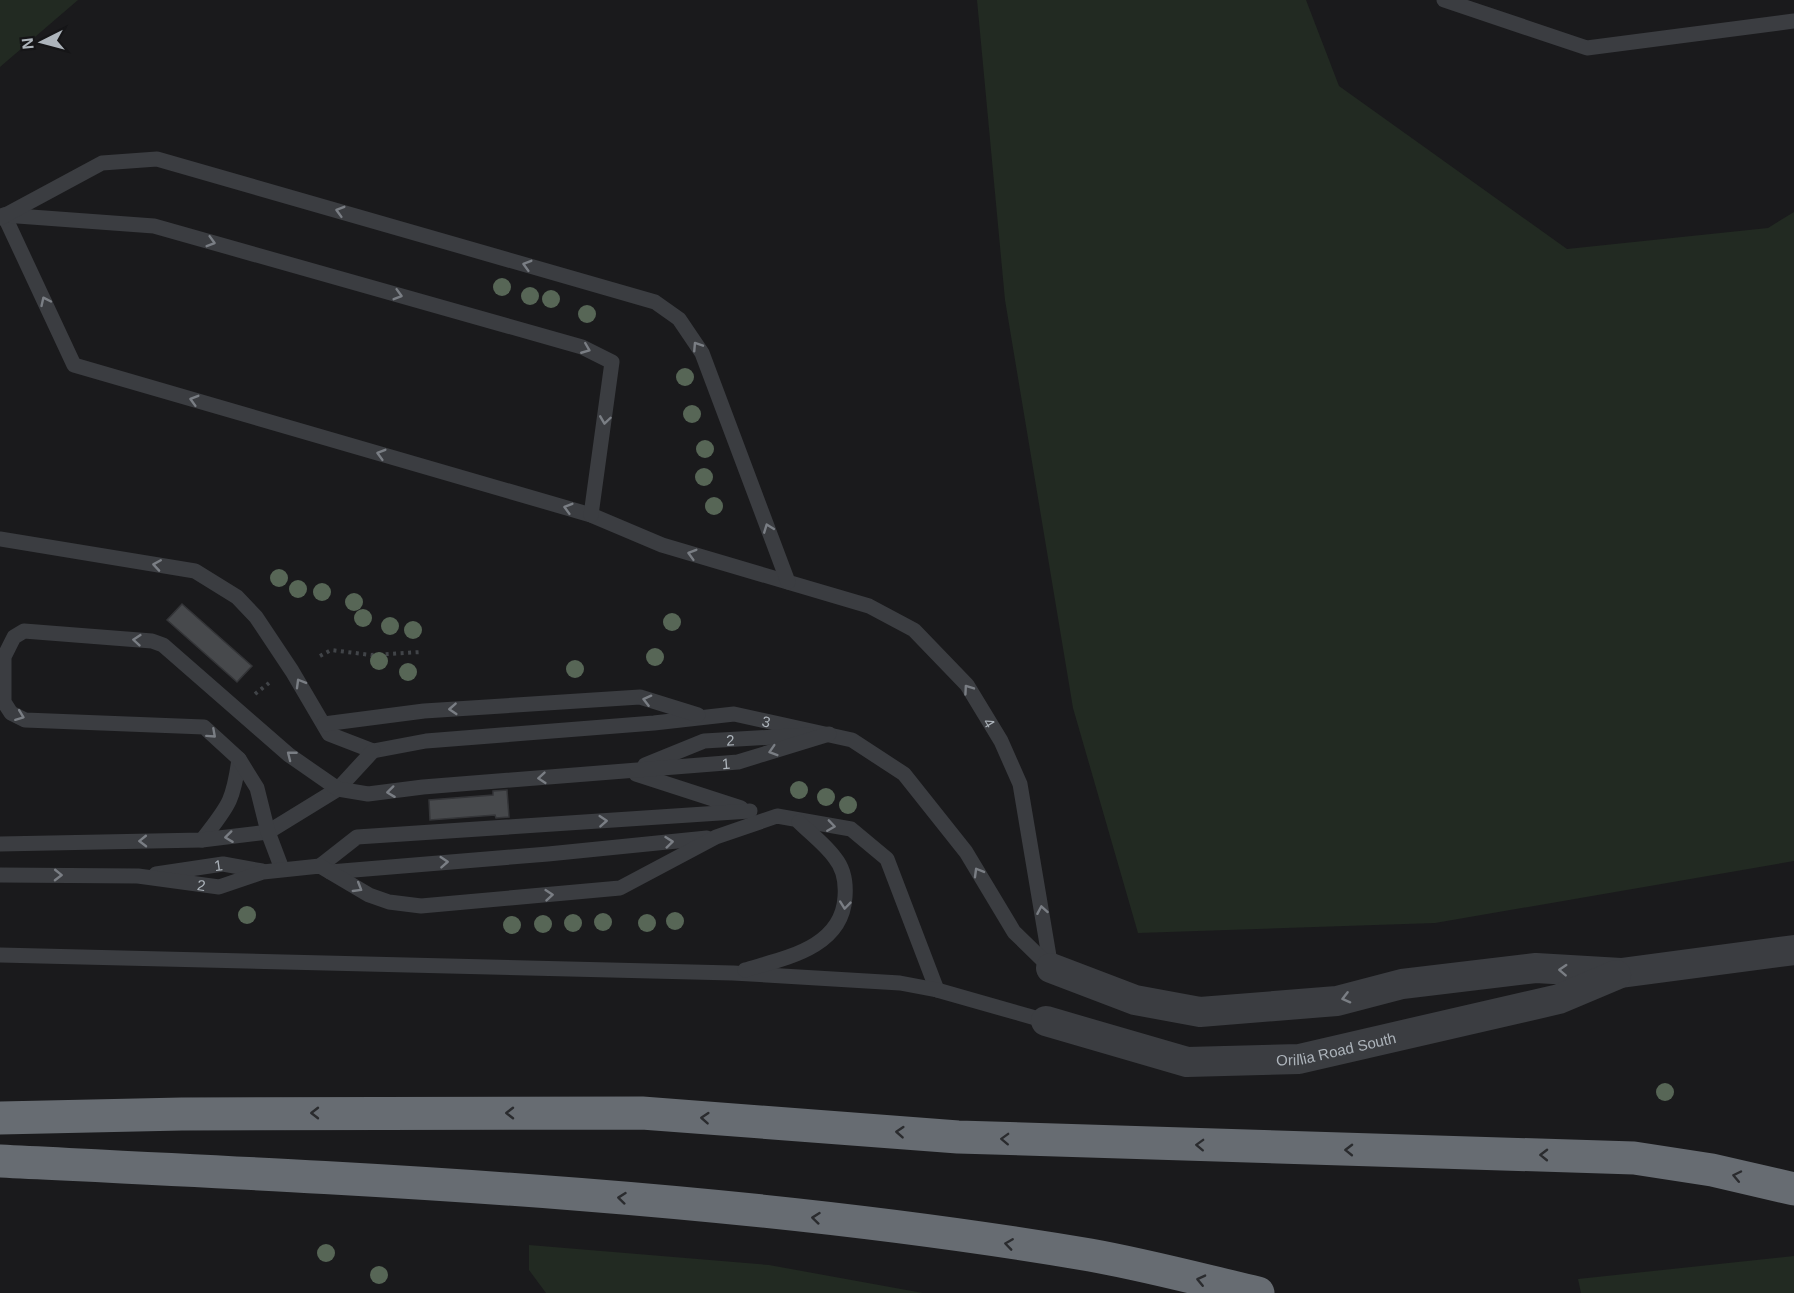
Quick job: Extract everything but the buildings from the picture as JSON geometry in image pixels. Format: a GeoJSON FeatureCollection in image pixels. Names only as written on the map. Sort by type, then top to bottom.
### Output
{"type":"FeatureCollection","features":[{"type":"Feature","properties":{"kind":"highway"},"geometry":{"type":"LineString","coordinates":[[0,1118],[194,1113],[642,1113],[958,1137],[1634,1158],[1712,1170],[1794,1190]]}},
{"type":"Feature","properties":{"kind":"highway"},"geometry":{"type":"LineString","coordinates":[[0,1161],[341,1178],[611,1197],[857,1223],[1092,1256],[1258,1293]]}},
{"type":"Feature","properties":{"kind":"street","name":"Orillia Road South"},"geometry":{"type":"LineString","coordinates":[[1052,968],[1135,1000],[1200,1012],[1337,1001],[1402,984],[1536,968],[1621,973],[1794,950]]}},
{"type":"Feature","properties":{"kind":"street","name":"Orillia Road South"},"geometry":{"type":"LineString","coordinates":[[1046,1021],[1187,1062],[1299,1059],[1559,999],[1621,973]]}},
{"type":"Feature","properties":{"kind":"lane"},"geometry":{"type":"LineString","coordinates":[[1444,0],[1587,48],[1794,21]]}},
{"type":"Feature","properties":{"kind":"lane"},"geometry":{"type":"LineString","coordinates":[[2,217],[102,163],[157,159],[655,302],[679,319],[702,353],[789,582]]}},
{"type":"Feature","properties":{"kind":"lane"},"geometry":{"type":"LineString","coordinates":[[2,217],[154,226],[582,347],[612,362],[591,515]]}},
{"type":"Feature","properties":{"kind":"lane","name":"4"},"geometry":{"type":"LineString","coordinates":[[2,217],[74,365],[591,515],[662,545],[869,606],[914,630],[967,685],[1001,741],[1020,784],[1052,968]]}},
{"type":"Feature","properties":{"kind":"lane"},"geometry":{"type":"LineString","coordinates":[[0,539],[195,571],[237,597],[256,617],[292,671],[329,734],[373,751],[339,789],[268,832],[202,840],[0,844]]}},
{"type":"Feature","properties":{"kind":"lane"},"geometry":{"type":"LineString","coordinates":[[282,869],[268,832],[257,788],[239,759],[204,727],[25,720],[11,713],[4,702],[4,657],[15,637],[24,631],[152,641],[163,645],[289,755],[339,789]]}},
{"type":"Feature","properties":{"kind":"lane"},"geometry":{"type":"LineString","coordinates":[[324,724],[424,711],[640,697],[703,716]]}},
{"type":"Feature","properties":{"kind":"lane","name":"3"},"geometry":{"type":"LineString","coordinates":[[373,751],[426,741],[734,714],[852,740],[904,774],[966,852],[1014,933],[1052,968]]}},
{"type":"Feature","properties":{"kind":"lane","name":"2"},"geometry":{"type":"LineString","coordinates":[[625,772],[704,741],[829,734]]}},
{"type":"Feature","properties":{"kind":"lane","name":"1"},"geometry":{"type":"LineString","coordinates":[[339,789],[368,794],[738,762],[829,734]]}},
{"type":"Feature","properties":{"kind":"lane"},"geometry":{"type":"LineString","coordinates":[[202,840],[226,809],[234,793],[239,759]]}},
{"type":"Feature","properties":{"kind":"lane"},"geometry":{"type":"LineString","coordinates":[[625,772],[750,811],[799,822],[851,829],[887,859],[937,990]]}},
{"type":"Feature","properties":{"kind":"lane"},"geometry":{"type":"LineString","coordinates":[[325,869],[357,837],[750,811]]}},
{"type":"Feature","properties":{"kind":"lane"},"geometry":{"type":"LineString","coordinates":[[325,869],[369,895],[389,902],[421,906],[620,888],[716,837],[777,816]]}},
{"type":"Feature","properties":{"kind":"lane"},"geometry":{"type":"LineString","coordinates":[[733,973],[806,952],[828,935],[844,914],[846,883],[836,858],[799,822]]}},
{"type":"Feature","properties":{"kind":"lane"},"geometry":{"type":"LineString","coordinates":[[263,872],[282,869],[325,869],[548,855],[716,837]]}},
{"type":"Feature","properties":{"kind":"lane","name":"1"},"geometry":{"type":"LineString","coordinates":[[138,876],[223,864],[263,872]]}},
{"type":"Feature","properties":{"kind":"lane","name":"2"},"geometry":{"type":"LineString","coordinates":[[138,876],[219,887],[263,872]]}},
{"type":"Feature","properties":{"kind":"lane"},"geometry":{"type":"LineString","coordinates":[[0,874],[138,876]]}},
{"type":"Feature","properties":{"kind":"lane"},"geometry":{"type":"LineString","coordinates":[[0,955],[733,973],[900,983],[937,990],[1046,1021]]}},
{"type":"Feature","properties":{"kind":"path"},"geometry":{"type":"LineString","coordinates":[[320,656],[331,650],[371,655],[420,652]]}},
{"type":"Feature","properties":{"kind":"path"},"geometry":{"type":"LineString","coordinates":[[250,699],[269,683]]}},
{"type":"Feature","properties":{"kind":"shaded area"},"geometry":{"type":"Polygon","coordinates":[[[0,0],[78,0],[0,67],[0,0]]]}},
{"type":"Feature","properties":{"kind":"shaded area"},"geometry":{"type":"Polygon","coordinates":[[[977,0],[1306,0],[1339,86],[1567,249],[1768,228],[1794,212],[1794,861],[1435,923],[1138,933],[1073,708],[1005,300],[977,0]]]}},
{"type":"Feature","properties":{"kind":"shaded area"},"geometry":{"type":"Polygon","coordinates":[[[529,1245],[769,1265],[923,1293],[546,1293],[529,1270],[529,1245]]]}},
{"type":"Feature","properties":{"kind":"shaded area"},"geometry":{"type":"Polygon","coordinates":[[[1794,1256],[1794,1293],[1581,1293],[1578,1279],[1794,1256]]]}}]}
